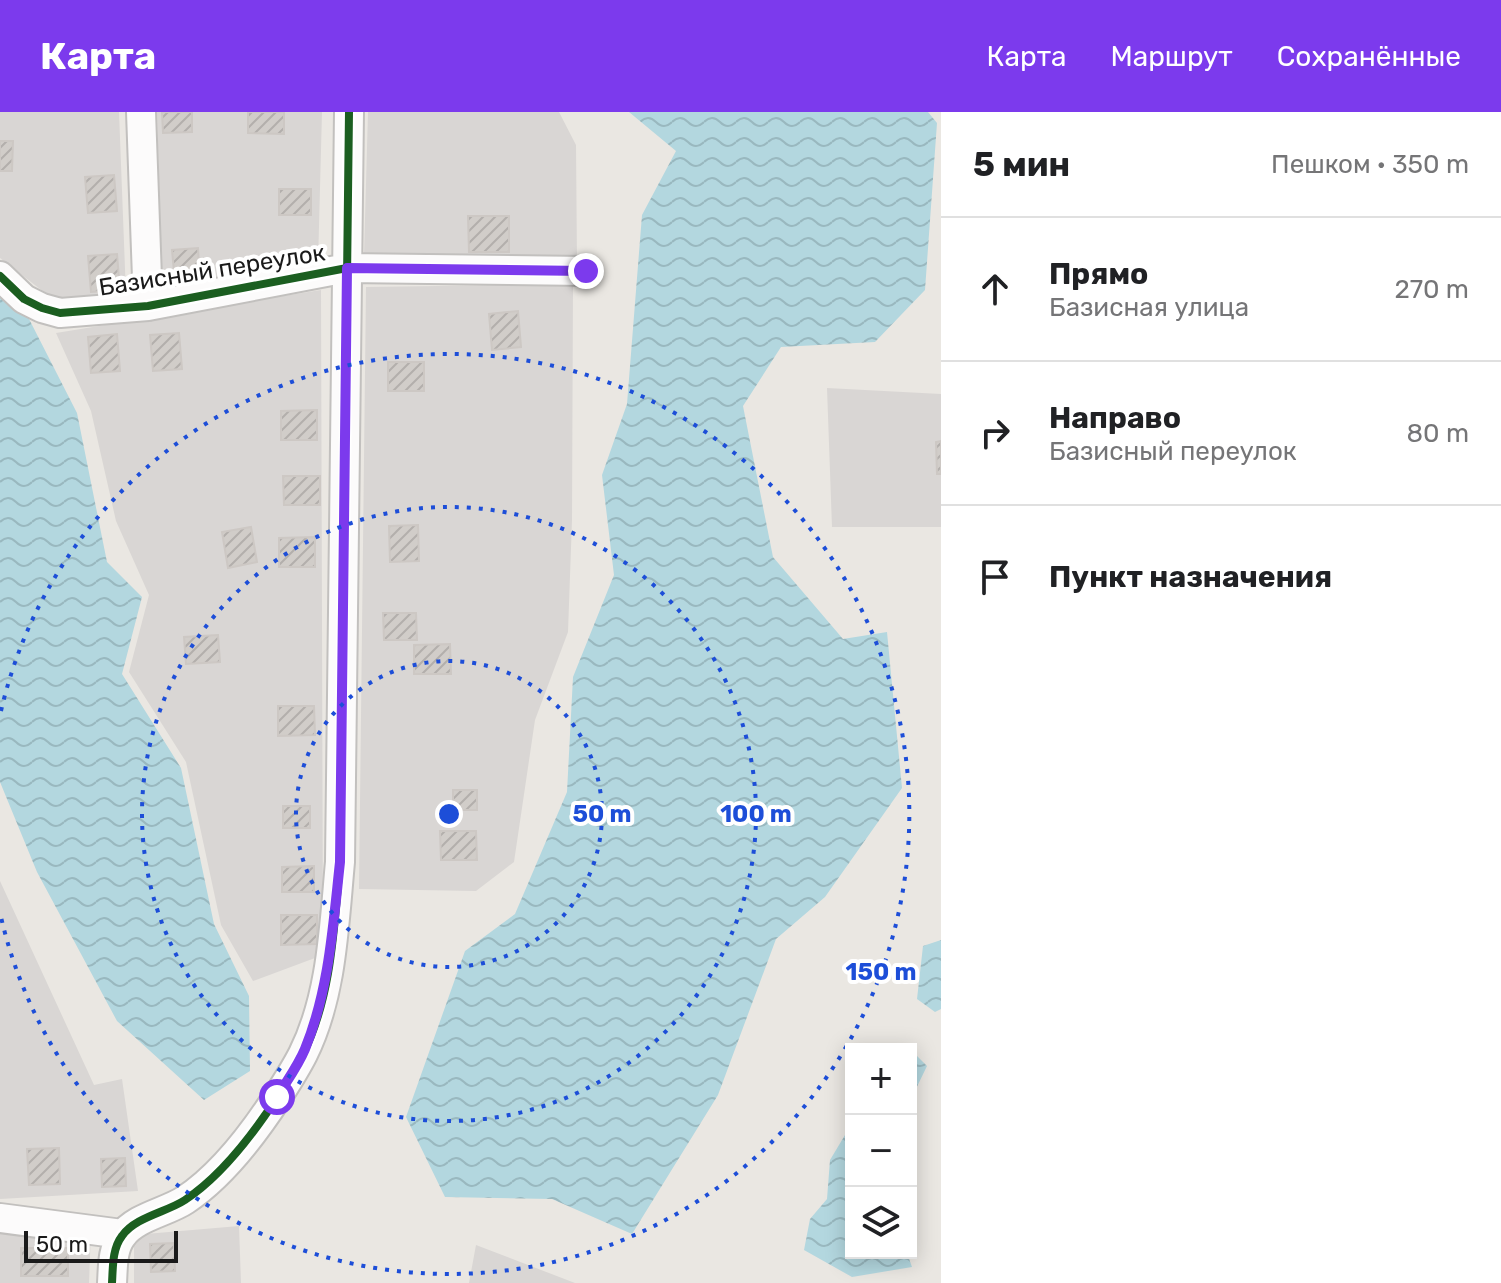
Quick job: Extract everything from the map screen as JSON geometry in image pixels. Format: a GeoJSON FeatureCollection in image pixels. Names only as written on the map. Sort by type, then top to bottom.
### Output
{"type":"FeatureCollection","features":[{"type":"Feature","properties":{"kind":"street"},"geometry":{"type":"LineString","coordinates":[[141,112],[148,306]]}},
{"type":"Feature","properties":{"kind":"street"},"geometry":{"type":"LineString","coordinates":[[112,1283],[115,1251],[122,1234],[141,1221],[184,1201],[213,1177],[243,1144],[304,1053],[319,1010],[332,936],[340,862],[349,112]]}},
{"type":"Feature","properties":{"kind":"street","name":"Базисный переулок"},"geometry":{"type":"LineString","coordinates":[[0,276],[24,299],[60,313],[148,306],[347,268],[586,271]]}},
{"type":"Feature","properties":{"kind":"street"},"geometry":{"type":"LineString","coordinates":[[0,1218],[122,1234]]}},
{"type":"Feature","properties":{"kind":"shaded area"},"geometry":{"type":"Polygon","coordinates":[[[0,112],[119,112],[126,295],[62,306],[0,258],[0,112]]]}},
{"type":"Feature","properties":{"kind":"shaded area"},"geometry":{"type":"Polygon","coordinates":[[[157,112],[322,112],[318,264],[162,288],[157,112]]]}},
{"type":"Feature","properties":{"kind":"shaded area"},"geometry":{"type":"Polygon","coordinates":[[[368,112],[559,112],[576,145],[577,263],[364,255],[368,112]]]}},
{"type":"Feature","properties":{"kind":"shaded area"},"geometry":{"type":"Polygon","coordinates":[[[573,284],[568,632],[535,720],[514,862],[476,891],[359,889],[366,287],[573,284]]]}},
{"type":"Feature","properties":{"kind":"shaded area"},"geometry":{"type":"Polygon","coordinates":[[[321,290],[323,955],[253,981],[221,925],[186,762],[129,672],[149,595],[116,521],[91,411],[56,333],[321,290]]]}},
{"type":"Feature","properties":{"kind":"shaded area"},"geometry":{"type":"Polygon","coordinates":[[[827,388],[941,394],[941,527],[832,527],[827,388]]]}},
{"type":"Feature","properties":{"kind":"shaded area"},"geometry":{"type":"Polygon","coordinates":[[[0,881],[94,1085],[122,1079],[138,1191],[0,1199],[0,881]]]}},
{"type":"Feature","properties":{"kind":"shaded area"},"geometry":{"type":"Polygon","coordinates":[[[239,1226],[241,1283],[134,1283],[134,1235],[239,1226]]]}},
{"type":"Feature","properties":{"kind":"shaded area"},"geometry":{"type":"Polygon","coordinates":[[[0,1229],[91,1229],[89,1283],[0,1283],[0,1229]]]}},
{"type":"Feature","properties":{"kind":"shaded area"},"geometry":{"type":"Polygon","coordinates":[[[476,1245],[575,1283],[469,1283],[476,1245]]]}},
{"type":"Feature","properties":{"kind":"water"},"geometry":{"type":"Polygon","coordinates":[[[629,112],[928,112],[937,123],[925,290],[875,342],[781,347],[743,406],[773,557],[843,639],[887,632],[902,788],[825,897],[776,939],[718,1095],[632,1234],[552,1199],[445,1197],[406,1117],[465,951],[515,914],[567,792],[573,677],[614,575],[602,475],[627,404],[642,215],[676,151],[629,112]]]}},
{"type":"Feature","properties":{"kind":"water"},"geometry":{"type":"Polygon","coordinates":[[[0,291],[28,317],[77,413],[107,562],[142,597],[122,674],[181,768],[214,924],[249,996],[250,1071],[204,1100],[117,1021],[37,872],[0,782],[0,291]]]}},
{"type":"Feature","properties":{"kind":"water"},"geometry":{"type":"Polygon","coordinates":[[[941,940],[941,1009],[935,1012],[917,999],[923,946],[941,940]]]}},
{"type":"Feature","properties":{"kind":"water"},"geometry":{"type":"Polygon","coordinates":[[[917,1056],[927,1066],[917,1087],[917,1056]]]}},
{"type":"Feature","properties":{"kind":"water"},"geometry":{"type":"Polygon","coordinates":[[[845,1135],[845,1259],[909,1259],[912,1267],[852,1277],[804,1250],[810,1219],[827,1199],[830,1160],[845,1135]]]}},
{"type":"Feature","properties":{"kind":"building"},"geometry":{"type":"Polygon","coordinates":[[[162,112],[192,112],[192,132],[163,133],[162,112]]]}},
{"type":"Feature","properties":{"kind":"building"},"geometry":{"type":"Polygon","coordinates":[[[248,112],[284,112],[284,134],[248,133],[248,112]]]}},
{"type":"Feature","properties":{"kind":"building"},"geometry":{"type":"Polygon","coordinates":[[[0,141],[13,141],[12,171],[0,171],[0,141]]]}},
{"type":"Feature","properties":{"kind":"building"},"geometry":{"type":"Polygon","coordinates":[[[114,175],[117,211],[88,213],[85,177],[114,175]]]}},
{"type":"Feature","properties":{"kind":"building"},"geometry":{"type":"Polygon","coordinates":[[[279,189],[311,189],[311,215],[279,215],[279,189]]]}},
{"type":"Feature","properties":{"kind":"building"},"geometry":{"type":"Polygon","coordinates":[[[468,216],[509,216],[509,252],[469,252],[468,216]]]}},
{"type":"Feature","properties":{"kind":"building"},"geometry":{"type":"Polygon","coordinates":[[[198,248],[200,280],[175,282],[172,250],[198,248]]]}},
{"type":"Feature","properties":{"kind":"building"},"geometry":{"type":"Polygon","coordinates":[[[117,254],[120,290],[91,292],[88,256],[117,254]]]}},
{"type":"Feature","properties":{"kind":"building"},"geometry":{"type":"Polygon","coordinates":[[[518,311],[521,347],[492,350],[489,314],[518,311]]]}},
{"type":"Feature","properties":{"kind":"building"},"geometry":{"type":"Polygon","coordinates":[[[179,333],[182,369],[153,371],[150,335],[179,333]]]}},
{"type":"Feature","properties":{"kind":"building"},"geometry":{"type":"Polygon","coordinates":[[[117,334],[120,371],[91,373],[88,337],[117,334]]]}},
{"type":"Feature","properties":{"kind":"building"},"geometry":{"type":"Polygon","coordinates":[[[388,362],[424,362],[424,391],[388,391],[388,362]]]}},
{"type":"Feature","properties":{"kind":"building"},"geometry":{"type":"Polygon","coordinates":[[[317,410],[317,440],[281,440],[281,411],[317,410]]]}},
{"type":"Feature","properties":{"kind":"building"},"geometry":{"type":"Polygon","coordinates":[[[941,441],[941,474],[937,474],[936,442],[941,441]]]}},
{"type":"Feature","properties":{"kind":"building"},"geometry":{"type":"Polygon","coordinates":[[[283,476],[320,476],[320,505],[284,505],[283,476]]]}},
{"type":"Feature","properties":{"kind":"building"},"geometry":{"type":"Polygon","coordinates":[[[418,525],[419,561],[390,562],[389,526],[418,525]]]}},
{"type":"Feature","properties":{"kind":"building"},"geometry":{"type":"Polygon","coordinates":[[[251,527],[257,562],[228,568],[222,532],[251,527]]]}},
{"type":"Feature","properties":{"kind":"building"},"geometry":{"type":"Polygon","coordinates":[[[315,537],[315,567],[279,567],[279,538],[315,537]]]}},
{"type":"Feature","properties":{"kind":"building"},"geometry":{"type":"Polygon","coordinates":[[[383,613],[416,613],[417,640],[384,640],[383,613]]]}},
{"type":"Feature","properties":{"kind":"building"},"geometry":{"type":"Polygon","coordinates":[[[218,635],[220,662],[186,664],[184,637],[218,635]]]}},
{"type":"Feature","properties":{"kind":"building"},"geometry":{"type":"Polygon","coordinates":[[[450,644],[451,674],[414,674],[414,645],[450,644]]]}},
{"type":"Feature","properties":{"kind":"building"},"geometry":{"type":"Polygon","coordinates":[[[278,706],[314,706],[315,735],[278,736],[278,706]]]}},
{"type":"Feature","properties":{"kind":"building"},"geometry":{"type":"Polygon","coordinates":[[[453,790],[477,790],[477,810],[453,810],[453,790]]]}},
{"type":"Feature","properties":{"kind":"building"},"geometry":{"type":"Polygon","coordinates":[[[283,806],[310,806],[310,828],[283,828],[283,806]]]}},
{"type":"Feature","properties":{"kind":"building"},"geometry":{"type":"Polygon","coordinates":[[[440,831],[476,831],[477,860],[441,860],[440,831]]]}},
{"type":"Feature","properties":{"kind":"building"},"geometry":{"type":"Polygon","coordinates":[[[314,866],[314,892],[282,892],[282,867],[314,866]]]}},
{"type":"Feature","properties":{"kind":"building"},"geometry":{"type":"Polygon","coordinates":[[[281,915],[317,915],[317,944],[281,945],[281,915]]]}},
{"type":"Feature","properties":{"kind":"building"},"geometry":{"type":"Polygon","coordinates":[[[59,1148],[60,1184],[29,1185],[27,1149],[59,1148]]]}},
{"type":"Feature","properties":{"kind":"building"},"geometry":{"type":"Polygon","coordinates":[[[125,1158],[126,1186],[102,1187],[101,1159],[125,1158]]]}},
{"type":"Feature","properties":{"kind":"building"},"geometry":{"type":"Polygon","coordinates":[[[174,1243],[175,1271],[151,1272],[150,1244],[174,1243]]]}},
{"type":"Feature","properties":{"kind":"building"},"geometry":{"type":"Polygon","coordinates":[[[21,1248],[68,1248],[68,1276],[21,1276],[21,1248]]]}},
{"type":"Feature","properties":{"kind":"cycle path"},"geometry":{"type":"LineString","coordinates":[[112,1283],[116,1247],[128,1229],[199,1190],[225,1166],[259,1124],[303,1054],[313,1032],[326,985],[340,862],[349,112]]}},
{"type":"Feature","properties":{"kind":"cycle path"},"geometry":{"type":"LineString","coordinates":[[0,276],[24,299],[60,313],[148,306],[347,268],[586,271]]}},
{"type":"Feature","properties":{"kind":"route"},"geometry":{"type":"LineString","coordinates":[[277,1097],[304,1053],[319,1010],[328,969],[340,862],[347,268],[586,271]]}}]}
